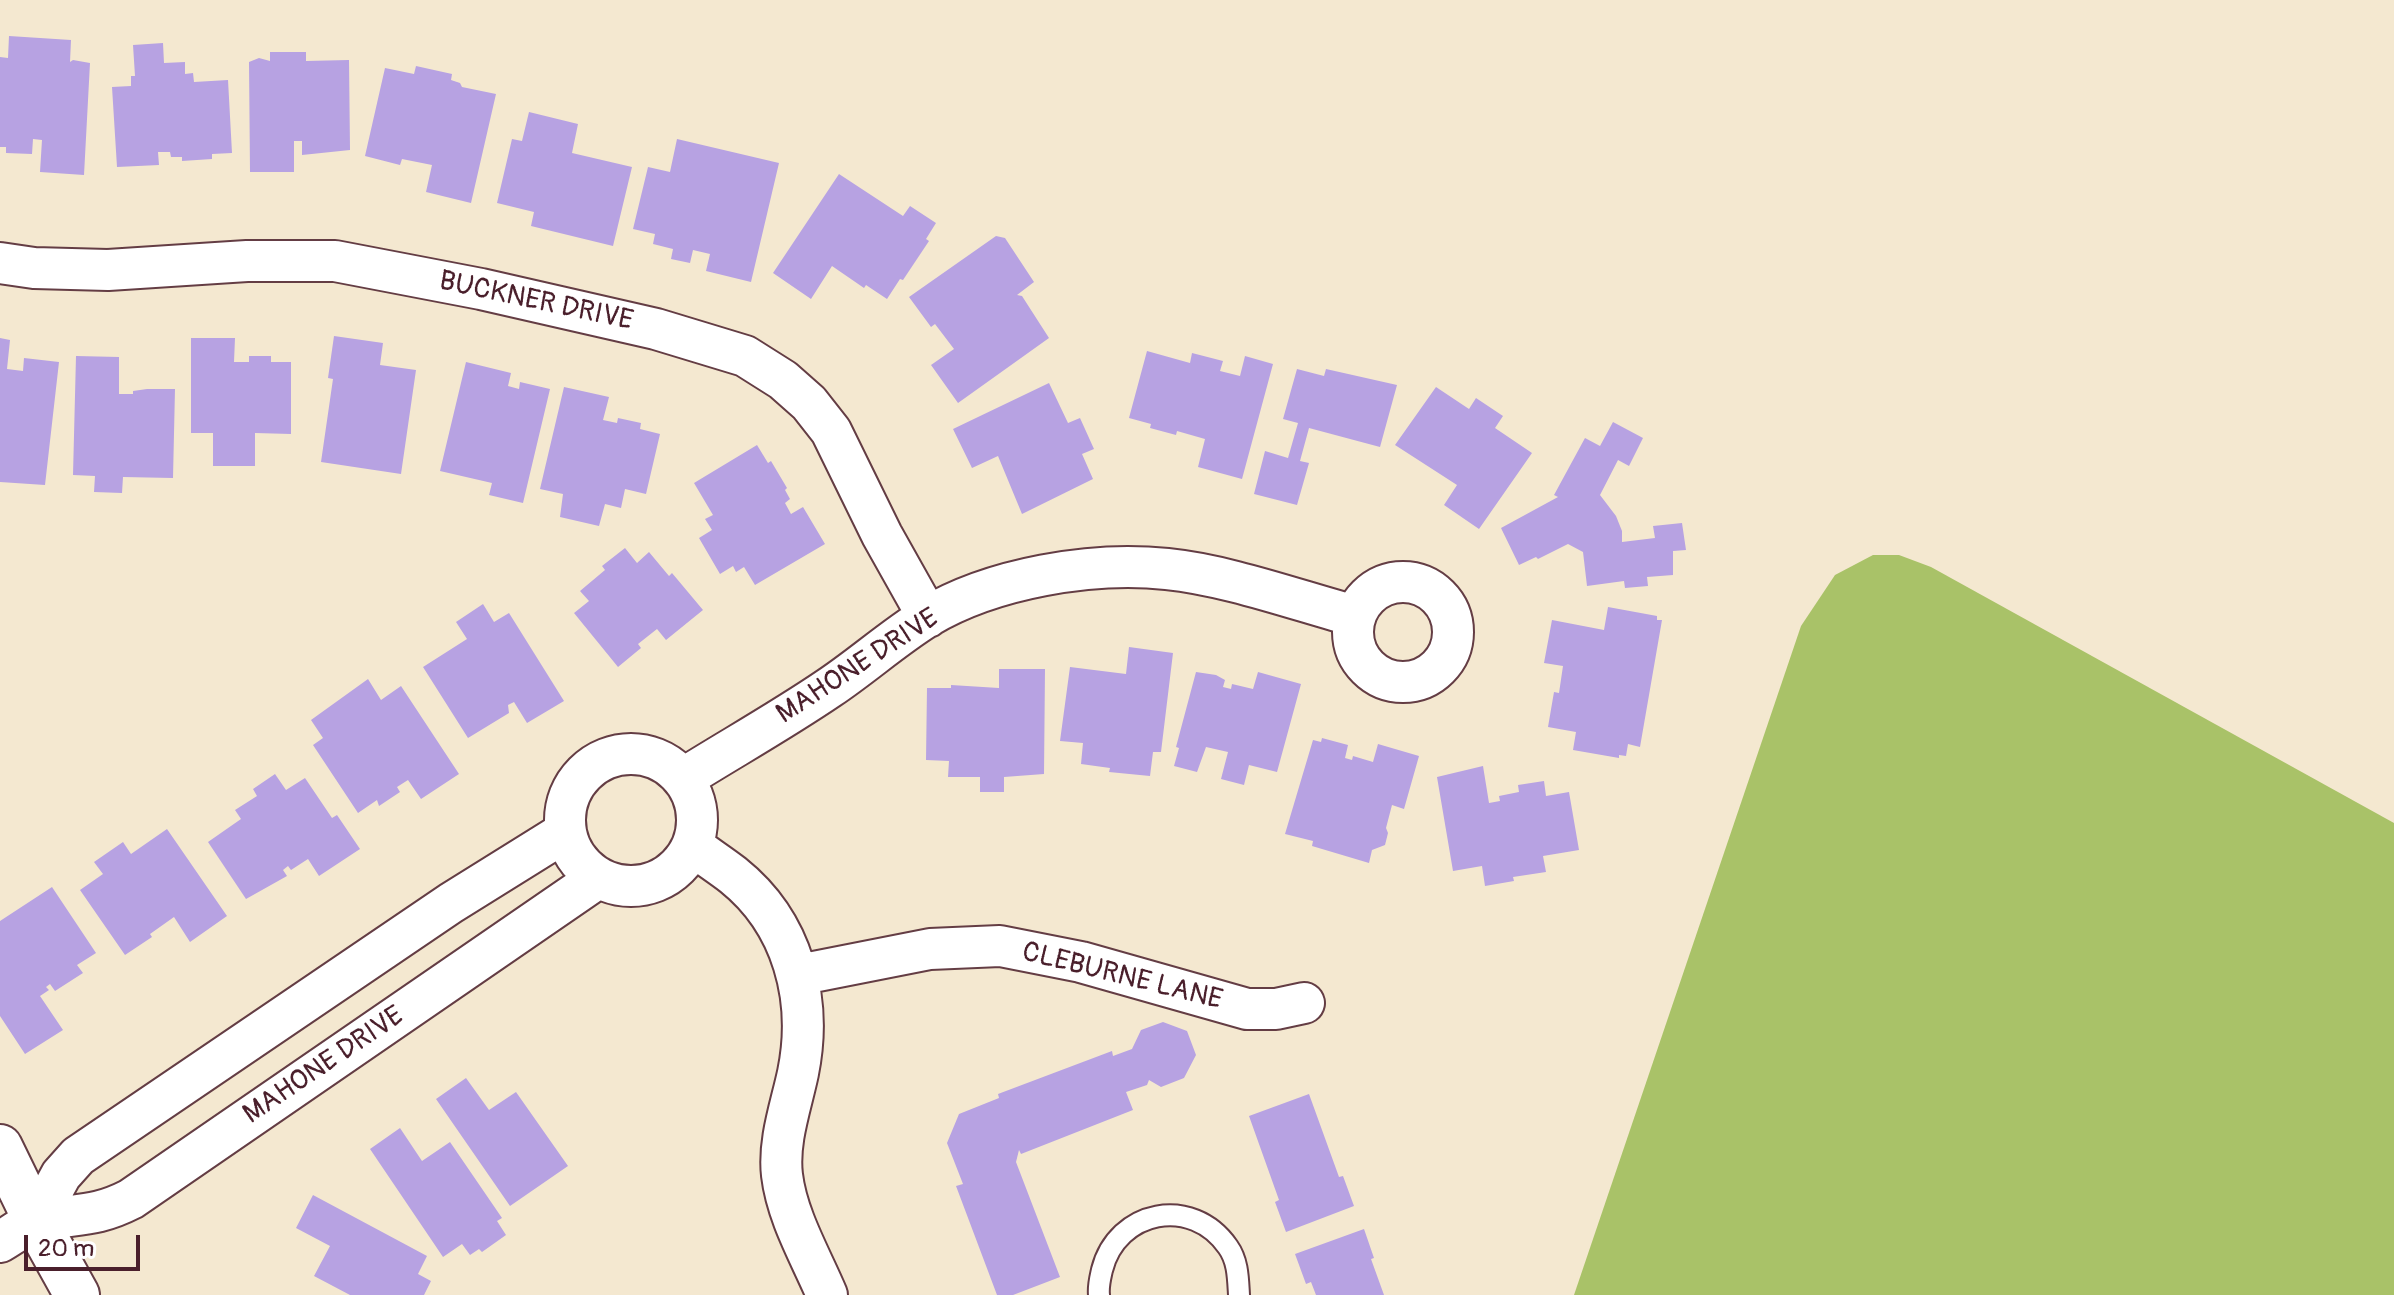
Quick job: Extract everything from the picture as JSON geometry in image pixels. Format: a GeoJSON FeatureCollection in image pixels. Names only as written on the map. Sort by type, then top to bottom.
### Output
{"type":"FeatureCollection","features":[{"type":"Feature","properties":{"kind":"main road"},"geometry":{"type":"LineString","coordinates":[[0,1147],[18,1232],[77,1295]]}},
{"type":"Feature","properties":{"kind":"street","name":"BUCKNER DRIVE"},"geometry":{"type":"LineString","coordinates":[[0,263],[34,268],[108,270],[247,261],[335,261],[481,289],[656,329],[745,356],[783,380],[809,403],[831,431],[882,535],[928,617]]}},
{"type":"Feature","properties":{"kind":"street","name":"MAHONE DRIVE"},"geometry":{"type":"LineString","coordinates":[[684,778],[828,689],[928,617],[977,595],[1029,579],[1100,567],[1168,569],[1212,577],[1355,616]]}},
{"type":"Feature","properties":{"kind":"street"},"geometry":{"type":"LineString","coordinates":[[623,754],[653,756],[674,767],[684,778],[695,801],[696,830],[693,846],[678,867],[657,881],[633,886],[608,883],[578,863],[569,849],[565,832],[566,803],[579,779],[600,761],[623,754]]}},
{"type":"Feature","properties":{"kind":"street"},"geometry":{"type":"LineString","coordinates":[[18,1232],[78,1156],[451,903],[565,832]]}},
{"type":"Feature","properties":{"kind":"street"},"geometry":{"type":"LineString","coordinates":[[693,846],[735,876],[764,906],[782,931],[798,975],[804,1022],[799,1069],[783,1138],[782,1174],[790,1210],[827,1295]]}},
{"type":"Feature","properties":{"kind":"street","name":"MAHONE DRIVE"},"geometry":{"type":"LineString","coordinates":[[18,1232],[109,1210],[131,1199],[598,878]]}},
{"type":"Feature","properties":{"kind":"street","name":"CLEBURNE LANE"},"geometry":{"type":"LineString","coordinates":[[798,975],[930,949],[1000,946],[1081,962],[1247,1009],[1276,1009],[1304,1003]]}},
{"type":"Feature","properties":{"kind":"lane"},"geometry":{"type":"LineString","coordinates":[[1099,1295],[1106,1253],[1121,1233],[1142,1220],[1166,1215],[1185,1217],[1208,1228],[1228,1247],[1238,1271],[1239,1295]]}},
{"type":"Feature","properties":{"kind":"green space"},"geometry":{"type":"Polygon","coordinates":[[[1873,555],[1899,555],[1931,567],[2394,823],[2394,1295],[1574,1295],[1801,626],[1835,575],[1873,555]]]}},
{"type":"Feature","properties":{"kind":"building"},"geometry":{"type":"Polygon","coordinates":[[[9,36],[71,40],[70,62],[90,63],[84,175],[40,172],[42,140],[33,139],[32,154],[6,153],[6,147],[0,147],[0,57],[8,58],[9,36]]]}},
{"type":"Feature","properties":{"kind":"building"},"geometry":{"type":"Polygon","coordinates":[[[163,43],[164,63],[185,62],[185,74],[193,73],[194,82],[228,80],[232,153],[212,154],[212,159],[182,161],[182,157],[171,157],[170,152],[158,152],[159,165],[117,167],[112,87],[131,86],[131,76],[135,76],[133,45],[163,43]]]}},
{"type":"Feature","properties":{"kind":"building"},"geometry":{"type":"Polygon","coordinates":[[[270,52],[306,52],[306,61],[349,60],[350,150],[302,155],[302,141],[294,141],[294,172],[250,172],[249,62],[259,58],[270,61],[270,52]]]}},
{"type":"Feature","properties":{"kind":"building"},"geometry":{"type":"Polygon","coordinates":[[[416,66],[452,74],[451,80],[462,87],[496,94],[471,203],[426,192],[432,165],[402,159],[400,165],[365,156],[385,68],[414,74],[416,66]]]}},
{"type":"Feature","properties":{"kind":"building"},"geometry":{"type":"Polygon","coordinates":[[[529,112],[578,124],[572,153],[632,167],[613,246],[531,226],[534,212],[497,203],[512,139],[522,141],[529,112]]]}},
{"type":"Feature","properties":{"kind":"building"},"geometry":{"type":"Polygon","coordinates":[[[677,139],[779,163],[751,282],[706,271],[710,254],[693,250],[690,263],[671,259],[673,249],[653,244],[655,234],[633,229],[648,167],[670,172],[677,139]]]}},
{"type":"Feature","properties":{"kind":"building"},"geometry":{"type":"Polygon","coordinates":[[[839,174],[903,216],[910,206],[936,223],[926,239],[929,241],[887,299],[866,285],[864,288],[832,266],[811,299],[773,273],[839,174]]]}},
{"type":"Feature","properties":{"kind":"building"},"geometry":{"type":"Polygon","coordinates":[[[996,236],[1005,238],[1034,282],[1017,295],[1022,296],[1049,338],[958,403],[931,365],[954,349],[935,324],[931,327],[909,297],[996,236]]]}},
{"type":"Feature","properties":{"kind":"building"},"geometry":{"type":"Polygon","coordinates":[[[334,336],[383,343],[380,365],[416,370],[401,474],[321,462],[333,379],[328,378],[334,336]]]}},
{"type":"Feature","properties":{"kind":"building"},"geometry":{"type":"Polygon","coordinates":[[[0,338],[10,340],[7,369],[23,371],[24,358],[59,362],[45,485],[0,482],[0,338]]]}},
{"type":"Feature","properties":{"kind":"building"},"geometry":{"type":"Polygon","coordinates":[[[191,338],[235,338],[234,362],[249,362],[249,356],[271,356],[271,362],[291,362],[291,434],[255,433],[255,466],[213,466],[213,433],[191,433],[191,338]]]}},
{"type":"Feature","properties":{"kind":"building"},"geometry":{"type":"Polygon","coordinates":[[[1147,351],[1190,363],[1192,353],[1223,361],[1220,371],[1240,376],[1245,356],[1273,364],[1242,479],[1198,467],[1205,439],[1150,428],[1151,424],[1129,418],[1147,351]]]}},
{"type":"Feature","properties":{"kind":"building"},"geometry":{"type":"Polygon","coordinates":[[[76,356],[119,357],[119,394],[133,394],[133,391],[147,389],[175,389],[173,478],[123,477],[122,493],[94,492],[95,476],[73,475],[76,356]]]}},
{"type":"Feature","properties":{"kind":"building"},"geometry":{"type":"Polygon","coordinates":[[[466,362],[511,373],[508,386],[519,389],[520,382],[550,389],[523,503],[489,495],[492,483],[440,471],[466,362]]]}},
{"type":"Feature","properties":{"kind":"building"},"geometry":{"type":"Polygon","coordinates":[[[1297,369],[1324,376],[1326,369],[1397,385],[1380,447],[1309,428],[1300,461],[1309,463],[1297,505],[1254,494],[1265,451],[1288,458],[1298,423],[1283,419],[1297,369]]]}},
{"type":"Feature","properties":{"kind":"building"},"geometry":{"type":"Polygon","coordinates":[[[1049,383],[1068,423],[1080,418],[1094,449],[1082,454],[1093,479],[1022,514],[998,456],[972,468],[953,429],[1049,383]]]}},
{"type":"Feature","properties":{"kind":"building"},"geometry":{"type":"Polygon","coordinates":[[[564,387],[609,397],[603,420],[617,423],[618,418],[641,423],[640,429],[660,434],[646,494],[625,489],[621,508],[605,504],[599,526],[560,517],[563,494],[540,489],[564,387]]]}},
{"type":"Feature","properties":{"kind":"building"},"geometry":{"type":"Polygon","coordinates":[[[1436,387],[1469,409],[1476,398],[1503,416],[1495,428],[1532,453],[1479,529],[1444,505],[1457,485],[1395,445],[1436,387]]]}},
{"type":"Feature","properties":{"kind":"building"},"geometry":{"type":"Polygon","coordinates":[[[1613,422],[1643,438],[1629,466],[1618,460],[1600,495],[1616,516],[1622,531],[1622,542],[1655,538],[1653,526],[1682,523],[1686,550],[1673,551],[1673,575],[1647,577],[1648,586],[1625,588],[1624,581],[1587,586],[1583,552],[1568,544],[1519,565],[1501,528],[1558,497],[1554,495],[1585,438],[1600,446],[1613,422]]]}},
{"type":"Feature","properties":{"kind":"building"},"geometry":{"type":"Polygon","coordinates":[[[757,445],[787,488],[785,490],[790,499],[785,503],[791,514],[803,507],[825,544],[755,585],[744,567],[736,572],[733,566],[720,574],[699,538],[712,530],[705,519],[713,515],[694,483],[757,445]]]}},
{"type":"Feature","properties":{"kind":"building"},"geometry":{"type":"Polygon","coordinates":[[[625,548],[637,563],[649,552],[669,576],[672,573],[703,610],[666,640],[657,629],[638,644],[641,648],[618,667],[574,613],[589,601],[580,591],[605,570],[602,566],[625,548]]]}},
{"type":"Feature","properties":{"kind":"building"},"geometry":{"type":"Polygon","coordinates":[[[483,604],[494,622],[509,613],[564,701],[527,723],[514,702],[508,705],[509,713],[468,738],[423,667],[467,639],[456,622],[483,604]]]}},
{"type":"Feature","properties":{"kind":"building"},"geometry":{"type":"Polygon","coordinates":[[[1608,607],[1657,616],[1657,620],[1662,620],[1640,747],[1628,744],[1626,756],[1619,755],[1619,758],[1573,750],[1576,732],[1548,727],[1554,692],[1559,693],[1563,666],[1544,663],[1552,620],[1604,630],[1608,607]]]}},
{"type":"Feature","properties":{"kind":"building"},"geometry":{"type":"Polygon","coordinates":[[[1129,647],[1173,653],[1161,752],[1153,752],[1150,776],[1109,772],[1110,768],[1081,764],[1083,743],[1060,741],[1070,667],[1126,674],[1129,647]]]}},
{"type":"Feature","properties":{"kind":"building"},"geometry":{"type":"Polygon","coordinates":[[[999,669],[1045,669],[1044,774],[1004,777],[1004,792],[980,792],[980,777],[948,777],[949,761],[926,760],[927,688],[951,688],[951,685],[999,688],[999,669]]]}},
{"type":"Feature","properties":{"kind":"building"},"geometry":{"type":"Polygon","coordinates":[[[1196,672],[1216,675],[1225,680],[1223,687],[1231,689],[1232,684],[1253,689],[1258,672],[1301,684],[1277,772],[1249,765],[1244,785],[1221,779],[1228,752],[1206,747],[1197,772],[1174,766],[1196,672]]]}},
{"type":"Feature","properties":{"kind":"building"},"geometry":{"type":"Polygon","coordinates":[[[368,679],[381,700],[401,686],[459,774],[421,799],[408,780],[397,787],[400,792],[379,806],[377,800],[358,813],[313,745],[323,738],[311,720],[368,679]]]}},
{"type":"Feature","properties":{"kind":"building"},"geometry":{"type":"Polygon","coordinates":[[[1322,738],[1348,745],[1345,758],[1352,760],[1353,756],[1373,762],[1378,744],[1419,756],[1404,809],[1392,805],[1385,845],[1372,850],[1369,863],[1312,846],[1313,841],[1285,834],[1313,740],[1321,742],[1322,738]]]}},
{"type":"Feature","properties":{"kind":"building"},"geometry":{"type":"Polygon","coordinates":[[[1483,766],[1489,803],[1500,801],[1499,796],[1519,792],[1518,785],[1544,781],[1546,796],[1569,792],[1579,850],[1543,856],[1546,872],[1513,877],[1514,881],[1485,886],[1482,866],[1453,871],[1437,777],[1483,766]]]}},
{"type":"Feature","properties":{"kind":"building"},"geometry":{"type":"Polygon","coordinates":[[[275,774],[286,790],[305,778],[332,818],[337,815],[360,849],[319,876],[308,859],[291,870],[288,866],[283,870],[287,876],[246,899],[208,842],[241,819],[235,810],[257,796],[253,789],[275,774]]]}},
{"type":"Feature","properties":{"kind":"building"},"geometry":{"type":"Polygon","coordinates":[[[167,829],[227,916],[190,942],[174,917],[125,955],[80,890],[103,874],[94,862],[123,842],[131,854],[167,829]]]}},
{"type":"Feature","properties":{"kind":"building"},"geometry":{"type":"Polygon","coordinates":[[[52,887],[96,953],[77,965],[83,973],[55,991],[50,984],[46,987],[49,990],[40,996],[63,1030],[25,1054],[0,1016],[0,921],[52,887]]]}},
{"type":"Feature","properties":{"kind":"building"},"geometry":{"type":"Polygon","coordinates":[[[1163,1022],[1187,1031],[1196,1055],[1184,1078],[1161,1087],[1149,1080],[1147,1085],[1126,1092],[1133,1110],[1021,1154],[1019,1150],[1016,1162],[1060,1277],[1013,1295],[997,1295],[956,1186],[963,1184],[947,1143],[959,1114],[999,1098],[998,1094],[1112,1051],[1113,1056],[1132,1049],[1141,1030],[1163,1022]]]}},
{"type":"Feature","properties":{"kind":"building"},"geometry":{"type":"Polygon","coordinates":[[[466,1078],[489,1110],[516,1092],[568,1166],[510,1206],[436,1099],[466,1078]]]}},
{"type":"Feature","properties":{"kind":"building"},"geometry":{"type":"Polygon","coordinates":[[[1309,1094],[1339,1177],[1343,1176],[1354,1206],[1286,1232],[1275,1202],[1279,1200],[1249,1116],[1309,1094]]]}},
{"type":"Feature","properties":{"kind":"building"},"geometry":{"type":"Polygon","coordinates":[[[400,1128],[422,1161],[450,1142],[502,1218],[497,1221],[506,1235],[482,1252],[479,1249],[470,1255],[462,1244],[443,1257],[370,1149],[400,1128]]]}},
{"type":"Feature","properties":{"kind":"building"},"geometry":{"type":"Polygon","coordinates":[[[313,1195],[427,1256],[418,1274],[431,1281],[424,1295],[350,1295],[314,1276],[330,1246],[296,1228],[313,1195]]]}},
{"type":"Feature","properties":{"kind":"building"},"geometry":{"type":"Polygon","coordinates":[[[1364,1229],[1384,1295],[1316,1295],[1311,1282],[1306,1284],[1295,1254],[1364,1229]]]}}]}
